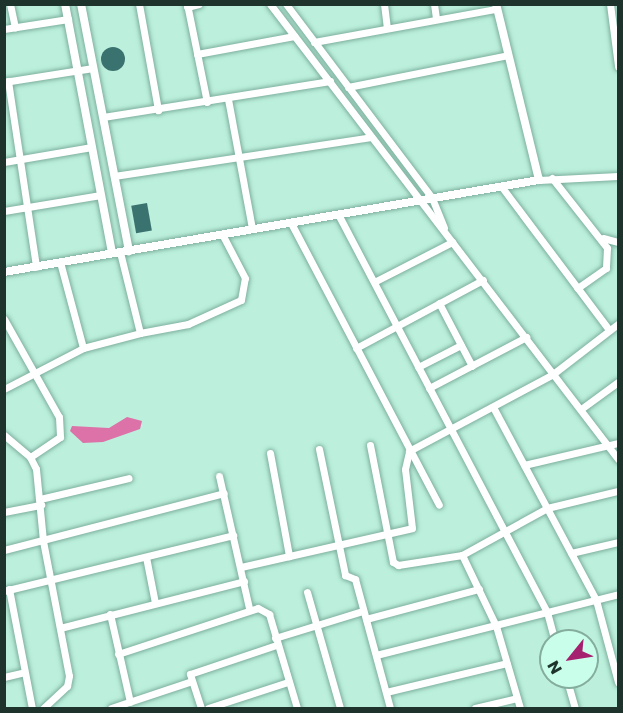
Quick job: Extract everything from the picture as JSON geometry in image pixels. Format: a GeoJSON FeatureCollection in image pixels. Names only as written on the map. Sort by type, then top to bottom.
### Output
{"type":"FeatureCollection","features":[{"type":"Feature","properties":{"kind":"street"},"geometry":{"type":"LineString","coordinates":[[10,4],[15,27]]}},
{"type":"Feature","properties":{"kind":"street"},"geometry":{"type":"LineString","coordinates":[[65,4],[100,195],[120,252],[140,333]]}},
{"type":"Feature","properties":{"kind":"street"},"geometry":{"type":"LineString","coordinates":[[81,4],[114,176],[120,252]]}},
{"type":"Feature","properties":{"kind":"street"},"geometry":{"type":"LineString","coordinates":[[139,4],[158,110]]}},
{"type":"Feature","properties":{"kind":"street"},"geometry":{"type":"LineString","coordinates":[[199,4],[187,6],[207,102]]}},
{"type":"Feature","properties":{"kind":"street"},"geometry":{"type":"LineString","coordinates":[[270,4],[618,459]]}},
{"type":"Feature","properties":{"kind":"street"},"geometry":{"type":"LineString","coordinates":[[286,4],[432,198],[450,239]]}},
{"type":"Feature","properties":{"kind":"street"},"geometry":{"type":"LineString","coordinates":[[384,4],[387,28]]}},
{"type":"Feature","properties":{"kind":"street"},"geometry":{"type":"LineString","coordinates":[[434,4],[436,19]]}},
{"type":"Feature","properties":{"kind":"street"},"geometry":{"type":"LineString","coordinates":[[610,4],[618,66]]}},
{"type":"Feature","properties":{"kind":"street"},"geometry":{"type":"LineString","coordinates":[[314,42],[496,7],[539,180]]}},
{"type":"Feature","properties":{"kind":"street"},"geometry":{"type":"LineString","coordinates":[[4,29],[68,19]]}},
{"type":"Feature","properties":{"kind":"street"},"geometry":{"type":"LineString","coordinates":[[197,54],[294,36]]}},
{"type":"Feature","properties":{"kind":"street"},"geometry":{"type":"LineString","coordinates":[[348,87],[508,56]]}},
{"type":"Feature","properties":{"kind":"street"},"geometry":{"type":"LineString","coordinates":[[36,267],[6,82],[93,68]]}},
{"type":"Feature","properties":{"kind":"street"},"geometry":{"type":"LineString","coordinates":[[88,126],[103,120],[330,81]]}},
{"type":"Feature","properties":{"kind":"street"},"geometry":{"type":"LineString","coordinates":[[228,99],[252,230]]}},
{"type":"Feature","properties":{"kind":"street"},"geometry":{"type":"LineString","coordinates":[[114,176],[239,159],[371,137]]}},
{"type":"Feature","properties":{"kind":"street"},"geometry":{"type":"LineString","coordinates":[[4,162],[92,147]]}},
{"type":"Feature","properties":{"kind":"street"},"geometry":{"type":"LineString","coordinates":[[94,162],[111,160]]}},
{"type":"Feature","properties":{"kind":"street"},"geometry":{"type":"LineString","coordinates":[[4,272],[539,180],[618,176]]}},
{"type":"Feature","properties":{"kind":"street"},"geometry":{"type":"LineString","coordinates":[[552,178],[603,238],[606,268],[577,288]]}},
{"type":"Feature","properties":{"kind":"street"},"geometry":{"type":"LineString","coordinates":[[501,186],[609,330]]}},
{"type":"Feature","properties":{"kind":"street"},"geometry":{"type":"LineString","coordinates":[[4,211],[100,195]]}},
{"type":"Feature","properties":{"kind":"street"},"geometry":{"type":"LineString","coordinates":[[338,214],[547,612],[552,629]]}},
{"type":"Feature","properties":{"kind":"street"},"geometry":{"type":"LineString","coordinates":[[291,223],[439,505]]}},
{"type":"Feature","properties":{"kind":"street"},"geometry":{"type":"LineString","coordinates":[[4,389],[83,348],[140,333],[188,324],[241,300],[245,278],[222,234]]}},
{"type":"Feature","properties":{"kind":"street"},"geometry":{"type":"LineString","coordinates":[[603,238],[618,242]]}},
{"type":"Feature","properties":{"kind":"street"},"geometry":{"type":"LineString","coordinates":[[374,282],[450,239]]}},
{"type":"Feature","properties":{"kind":"street"},"geometry":{"type":"LineString","coordinates":[[60,262],[83,348]]}},
{"type":"Feature","properties":{"kind":"street"},"geometry":{"type":"LineString","coordinates":[[356,348],[483,280]]}},
{"type":"Feature","properties":{"kind":"street"},"geometry":{"type":"LineString","coordinates":[[439,303],[472,366]]}},
{"type":"Feature","properties":{"kind":"street"},"geometry":{"type":"LineString","coordinates":[[4,319],[58,417],[60,437],[30,457]]}},
{"type":"Feature","properties":{"kind":"street"},"geometry":{"type":"LineString","coordinates":[[241,567],[412,528],[405,469],[409,451],[553,374],[618,324]]}},
{"type":"Feature","properties":{"kind":"street"},"geometry":{"type":"LineString","coordinates":[[429,388],[526,337]]}},
{"type":"Feature","properties":{"kind":"street"},"geometry":{"type":"LineString","coordinates":[[418,367],[461,345]]}},
{"type":"Feature","properties":{"kind":"street"},"geometry":{"type":"LineString","coordinates":[[581,410],[618,382]]}},
{"type":"Feature","properties":{"kind":"street"},"geometry":{"type":"LineString","coordinates":[[493,407],[596,600],[616,661],[618,682]]}},
{"type":"Feature","properties":{"kind":"street"},"geometry":{"type":"LineString","coordinates":[[5,435],[30,457],[40,502],[43,541],[52,579],[69,681],[44,708]]}},
{"type":"Feature","properties":{"kind":"street"},"geometry":{"type":"LineString","coordinates":[[524,465],[618,442]]}},
{"type":"Feature","properties":{"kind":"street"},"geometry":{"type":"LineString","coordinates":[[370,445],[386,534],[393,562],[398,565],[462,555],[547,508],[618,491]]}},
{"type":"Feature","properties":{"kind":"street"},"geometry":{"type":"LineString","coordinates":[[319,449],[345,575],[355,579],[390,708]]}},
{"type":"Feature","properties":{"kind":"street"},"geometry":{"type":"LineString","coordinates":[[270,453],[289,556]]}},
{"type":"Feature","properties":{"kind":"street"},"geometry":{"type":"LineString","coordinates":[[219,476],[249,608]]}},
{"type":"Feature","properties":{"kind":"street"},"geometry":{"type":"LineString","coordinates":[[4,512],[129,478]]}},
{"type":"Feature","properties":{"kind":"street"},"geometry":{"type":"LineString","coordinates":[[4,550],[224,493]]}},
{"type":"Feature","properties":{"kind":"street"},"geometry":{"type":"LineString","coordinates":[[32,708],[22,673],[7,590],[233,535]]}},
{"type":"Feature","properties":{"kind":"street"},"geometry":{"type":"LineString","coordinates":[[571,553],[618,542]]}},
{"type":"Feature","properties":{"kind":"street"},"geometry":{"type":"LineString","coordinates":[[462,555],[496,626],[520,708]]}},
{"type":"Feature","properties":{"kind":"street"},"geometry":{"type":"LineString","coordinates":[[146,556],[155,603]]}},
{"type":"Feature","properties":{"kind":"street"},"geometry":{"type":"LineString","coordinates":[[60,627],[243,581]]}},
{"type":"Feature","properties":{"kind":"street"},"geometry":{"type":"LineString","coordinates":[[366,619],[479,589]]}},
{"type":"Feature","properties":{"kind":"street"},"geometry":{"type":"LineString","coordinates":[[307,592],[340,708]]}},
{"type":"Feature","properties":{"kind":"street"},"geometry":{"type":"LineString","coordinates":[[376,655],[618,594]]}},
{"type":"Feature","properties":{"kind":"street"},"geometry":{"type":"LineString","coordinates":[[118,654],[249,608],[268,614],[297,708]]}},
{"type":"Feature","properties":{"kind":"street"},"geometry":{"type":"LineString","coordinates":[[201,708],[190,674],[317,625],[363,610]]}},
{"type":"Feature","properties":{"kind":"street"},"geometry":{"type":"LineString","coordinates":[[110,614],[118,654],[132,701],[137,708]]}},
{"type":"Feature","properties":{"kind":"street"},"geometry":{"type":"LineString","coordinates":[[386,692],[507,663]]}},
{"type":"Feature","properties":{"kind":"street"},"geometry":{"type":"LineString","coordinates":[[4,677],[22,673]]}},
{"type":"Feature","properties":{"kind":"street"},"geometry":{"type":"LineString","coordinates":[[111,708],[192,681]]}},
{"type":"Feature","properties":{"kind":"street"},"geometry":{"type":"LineString","coordinates":[[208,708],[288,682]]}},
{"type":"Feature","properties":{"kind":"street"},"geometry":{"type":"LineString","coordinates":[[569,689],[575,708]]}},
{"type":"Feature","properties":{"kind":"street"},"geometry":{"type":"LineString","coordinates":[[475,708],[517,698]]}},
{"type":"Feature","properties":{"kind":"shaded area"},"geometry":{"type":"Polygon","coordinates":[[[127,417],[142,421],[140,429],[103,442],[83,443],[70,431],[72,426],[109,428],[127,417]]]}},
{"type":"Feature","properties":{"kind":"building"},"geometry":{"type":"Polygon","coordinates":[[[113,47],[122,50],[125,59],[122,68],[113,71],[104,68],[101,59],[104,50],[113,47]]]}},
{"type":"Feature","properties":{"kind":"building"},"geometry":{"type":"Polygon","coordinates":[[[147,203],[152,231],[136,233],[131,206],[147,203]]]}}]}
